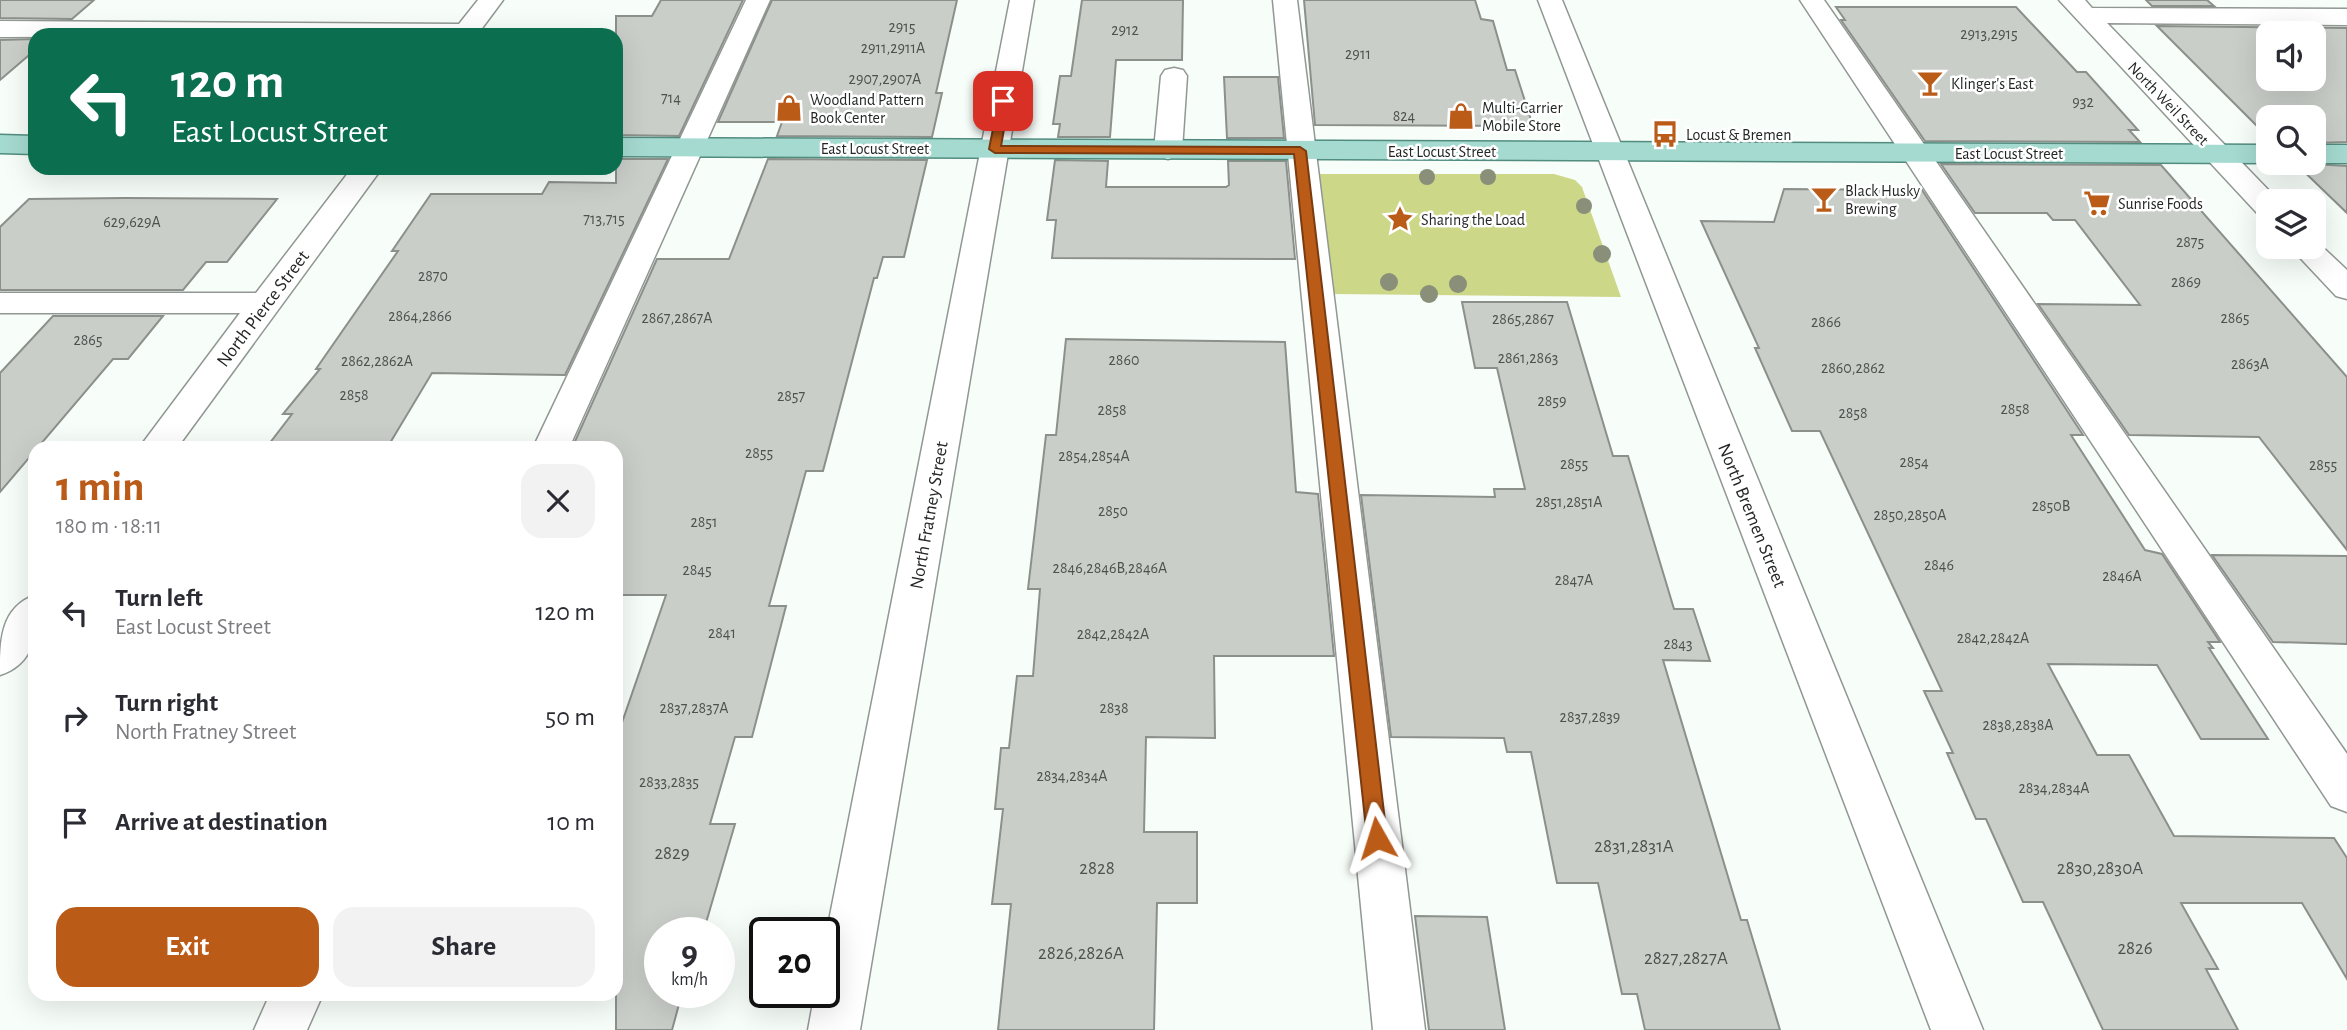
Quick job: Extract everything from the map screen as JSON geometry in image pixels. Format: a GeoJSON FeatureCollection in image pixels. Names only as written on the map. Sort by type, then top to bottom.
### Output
{"type":"FeatureCollection","features":[{"type":"Feature","properties":{"kind":"main road"},"geometry":{"type":"LineString","coordinates":[[0,144],[28,145]]}},
{"type":"Feature","properties":{"kind":"main road","name":"East Locust Street"},"geometry":{"type":"LineString","coordinates":[[623,147],[2256,154]]}},
{"type":"Feature","properties":{"kind":"main road"},"geometry":{"type":"LineString","coordinates":[[2326,154],[2347,154]]}},
{"type":"Feature","properties":{"kind":"street"},"geometry":{"type":"LineString","coordinates":[[470,28],[491,0]]}},
{"type":"Feature","properties":{"kind":"street"},"geometry":{"type":"LineString","coordinates":[[554,441],[758,0]]}},
{"type":"Feature","properties":{"kind":"street","name":"North Fratney Street"},"geometry":{"type":"LineString","coordinates":[[834,1030],[1022,0]]}},
{"type":"Feature","properties":{"kind":"street"},"geometry":{"type":"LineString","coordinates":[[1286,0],[1300,151],[1399,1030]]}},
{"type":"Feature","properties":{"kind":"street","name":"North Bremen Street"},"geometry":{"type":"LineString","coordinates":[[1550,0],[1957,1030]]}},
{"type":"Feature","properties":{"kind":"street"},"geometry":{"type":"LineString","coordinates":[[1812,0],[2347,792]]}},
{"type":"Feature","properties":{"kind":"street"},"geometry":{"type":"LineString","coordinates":[[183,28],[205,8]]}},
{"type":"Feature","properties":{"kind":"street"},"geometry":{"type":"LineString","coordinates":[[2078,8],[2347,17]]}},
{"type":"Feature","properties":{"kind":"street","name":"North Weil Street"},"geometry":{"type":"LineString","coordinates":[[2078,8],[2256,194]]}},
{"type":"Feature","properties":{"kind":"street"},"geometry":{"type":"LineString","coordinates":[[0,29],[28,29]]}},
{"type":"Feature","properties":{"kind":"street"},"geometry":{"type":"LineString","coordinates":[[1168,150],[1174,76]]}},
{"type":"Feature","properties":{"kind":"street","name":"North Pierce Street"},"geometry":{"type":"LineString","coordinates":[[162,441],[362,175]]}},
{"type":"Feature","properties":{"kind":"street"},"geometry":{"type":"LineString","coordinates":[[2318,259],[2347,289]]}},
{"type":"Feature","properties":{"kind":"street"},"geometry":{"type":"LineString","coordinates":[[0,303],[265,303]]}},
{"type":"Feature","properties":{"kind":"street"},"geometry":{"type":"LineString","coordinates":[[0,658],[28,620]]}},
{"type":"Feature","properties":{"kind":"street"},"geometry":{"type":"LineString","coordinates":[[280,1030],[294,1001]]}},
{"type":"Feature","properties":{"kind":"green space"},"geometry":{"type":"Polygon","coordinates":[[[1318,174],[1554,174],[1575,180],[1582,187],[1621,297],[1332,294],[1318,174]]]}},
{"type":"Feature","properties":{"kind":"building"},"geometry":{"type":"Polygon","coordinates":[[[0,0],[94,0],[72,19],[0,18],[0,0]]]}},
{"type":"Feature","properties":{"kind":"building"},"geometry":{"type":"Polygon","coordinates":[[[661,0],[743,0],[679,136],[623,135],[623,28],[616,28],[616,16],[652,16],[661,0]]]}},
{"type":"Feature","properties":{"kind":"building"},"geometry":{"type":"Polygon","coordinates":[[[772,0],[957,0],[936,93],[942,93],[932,137],[777,136],[782,122],[718,122],[772,0]]]}},
{"type":"Feature","properties":{"kind":"building"},"geometry":{"type":"Polygon","coordinates":[[[1082,0],[1183,0],[1182,60],[1116,60],[1110,137],[1058,137],[1060,124],[1053,124],[1060,76],[1071,76],[1082,0]]]}},
{"type":"Feature","properties":{"kind":"building"},"geometry":{"type":"Polygon","coordinates":[[[1304,0],[1475,0],[1481,19],[1493,21],[1507,70],[1515,70],[1533,126],[1315,125],[1304,0]]]}},
{"type":"Feature","properties":{"kind":"building"},"geometry":{"type":"Polygon","coordinates":[[[2146,0],[2207,0],[2214,6],[2152,6],[2146,0]]]}},
{"type":"Feature","properties":{"kind":"building"},"geometry":{"type":"Polygon","coordinates":[[[1836,7],[2016,7],[2077,72],[2086,72],[2138,130],[2129,130],[2140,142],[1925,141],[1841,20],[1845,20],[1836,7]]]}},
{"type":"Feature","properties":{"kind":"building"},"geometry":{"type":"Polygon","coordinates":[[[2157,26],[2256,27],[2256,91],[2326,91],[2326,28],[2347,28],[2347,142],[2326,143],[2326,105],[2256,105],[2256,125],[2157,26]]]}},
{"type":"Feature","properties":{"kind":"building"},"geometry":{"type":"Polygon","coordinates":[[[28,39],[28,56],[0,80],[0,40],[28,39]]]}},
{"type":"Feature","properties":{"kind":"building"},"geometry":{"type":"Polygon","coordinates":[[[1224,77],[1278,77],[1284,138],[1227,138],[1224,77]]]}},
{"type":"Feature","properties":{"kind":"building"},"geometry":{"type":"Polygon","coordinates":[[[623,159],[668,159],[565,375],[432,373],[391,441],[271,441],[292,414],[283,414],[320,369],[316,369],[398,251],[392,251],[431,194],[542,194],[549,182],[616,183],[616,175],[623,175],[623,159]]]}},
{"type":"Feature","properties":{"kind":"building"},"geometry":{"type":"Polygon","coordinates":[[[768,159],[927,160],[904,257],[883,257],[877,278],[874,278],[823,471],[806,471],[769,606],[786,606],[752,737],[735,737],[710,824],[735,824],[708,917],[644,917],[644,1008],[678,1008],[672,1030],[616,1030],[616,1001],[623,1001],[623,720],[666,595],[623,595],[623,441],[575,441],[657,259],[729,259],[768,159]]]}},
{"type":"Feature","properties":{"kind":"building"},"geometry":{"type":"Polygon","coordinates":[[[1055,160],[1108,161],[1106,187],[1226,187],[1229,185],[1228,161],[1286,161],[1295,259],[1052,258],[1056,220],[1047,220],[1055,160]]]}},
{"type":"Feature","properties":{"kind":"building"},"geometry":{"type":"Polygon","coordinates":[[[1941,164],[2161,165],[2347,377],[2347,550],[2259,437],[2129,435],[2038,304],[2140,305],[2075,220],[2053,220],[2047,213],[1975,213],[1941,164]]]}},
{"type":"Feature","properties":{"kind":"building"},"geometry":{"type":"Polygon","coordinates":[[[2326,165],[2347,166],[2347,213],[2326,193],[2326,189],[2322,189],[2307,175],[2326,175],[2326,165]]]}},
{"type":"Feature","properties":{"kind":"building"},"geometry":{"type":"Polygon","coordinates":[[[1784,189],[1922,190],[2083,435],[2071,435],[2145,550],[2162,554],[2220,642],[2208,642],[2213,648],[2209,648],[2268,739],[2201,739],[2157,665],[2048,664],[2097,755],[2129,755],[2174,836],[2334,838],[2347,858],[2347,979],[2302,903],[2181,903],[2218,969],[2206,969],[2238,1030],[2103,1030],[2043,902],[2023,902],[1986,819],[1976,819],[1947,753],[1953,753],[1924,691],[1942,691],[1820,431],[1792,431],[1755,348],[1759,348],[1701,221],[1774,222],[1784,189]]]}},
{"type":"Feature","properties":{"kind":"building"},"geometry":{"type":"Polygon","coordinates":[[[29,199],[277,199],[227,262],[206,262],[183,290],[0,290],[0,227],[29,199]]]}},
{"type":"Feature","properties":{"kind":"building"},"geometry":{"type":"Polygon","coordinates":[[[1462,302],[1567,302],[1613,456],[1628,456],[1674,609],[1693,609],[1710,661],[1663,660],[1741,920],[1747,920],[1780,1030],[1645,1030],[1637,994],[1622,994],[1598,883],[1557,883],[1531,752],[1507,752],[1504,738],[1391,737],[1361,495],[1495,497],[1494,489],[1525,489],[1497,368],[1475,368],[1462,302]]]}},
{"type":"Feature","properties":{"kind":"building"},"geometry":{"type":"Polygon","coordinates":[[[53,316],[163,316],[128,359],[113,359],[43,441],[28,441],[28,459],[0,492],[0,373],[53,316]]]}},
{"type":"Feature","properties":{"kind":"building"},"geometry":{"type":"Polygon","coordinates":[[[1066,339],[1285,342],[1296,492],[1318,494],[1334,656],[1214,656],[1215,738],[1146,737],[1144,832],[1197,832],[1197,903],[1157,903],[1154,1030],[998,1030],[1011,904],[992,904],[1003,809],[995,809],[1001,748],[1009,748],[1017,676],[1033,676],[1040,589],[1028,589],[1046,435],[1056,435],[1066,339]]]}},
{"type":"Feature","properties":{"kind":"building"},"geometry":{"type":"Polygon","coordinates":[[[2212,555],[2347,556],[2347,644],[2273,642],[2212,555]]]}},
{"type":"Feature","properties":{"kind":"building"},"geometry":{"type":"Polygon","coordinates":[[[1415,916],[1487,917],[1505,1030],[1429,1030],[1415,916]]]}},
{"type":"Feature","properties":{"kind":"place","name":"Klinger's East"},"geometry":{"type":"Point","coordinates":[1930,83]}},
{"type":"Feature","properties":{"kind":"place","name":"Woodland Pattern Book Center"},"geometry":{"type":"Point","coordinates":[789,108]}},
{"type":"Feature","properties":{"kind":"place","name":"Multi-Carrier Mobile Store"},"geometry":{"type":"Point","coordinates":[1461,116]}},
{"type":"Feature","properties":{"kind":"place","name":"Locust & Bremen"},"geometry":{"type":"Point","coordinates":[1665,134]}},
{"type":"Feature","properties":{"kind":"place","name":"Black Husky Brewing"},"geometry":{"type":"Point","coordinates":[1824,199]}},
{"type":"Feature","properties":{"kind":"place","name":"Sunrise Foods"},"geometry":{"type":"Point","coordinates":[2097,203]}},
{"type":"Feature","properties":{"kind":"place","name":"Sharing the Load"},"geometry":{"type":"Point","coordinates":[1400,219]}},
{"type":"Feature","properties":{"kind":"route"},"geometry":{"type":"LineString","coordinates":[[1003,101],[995,149],[1300,151],[1377,838]]}}]}
